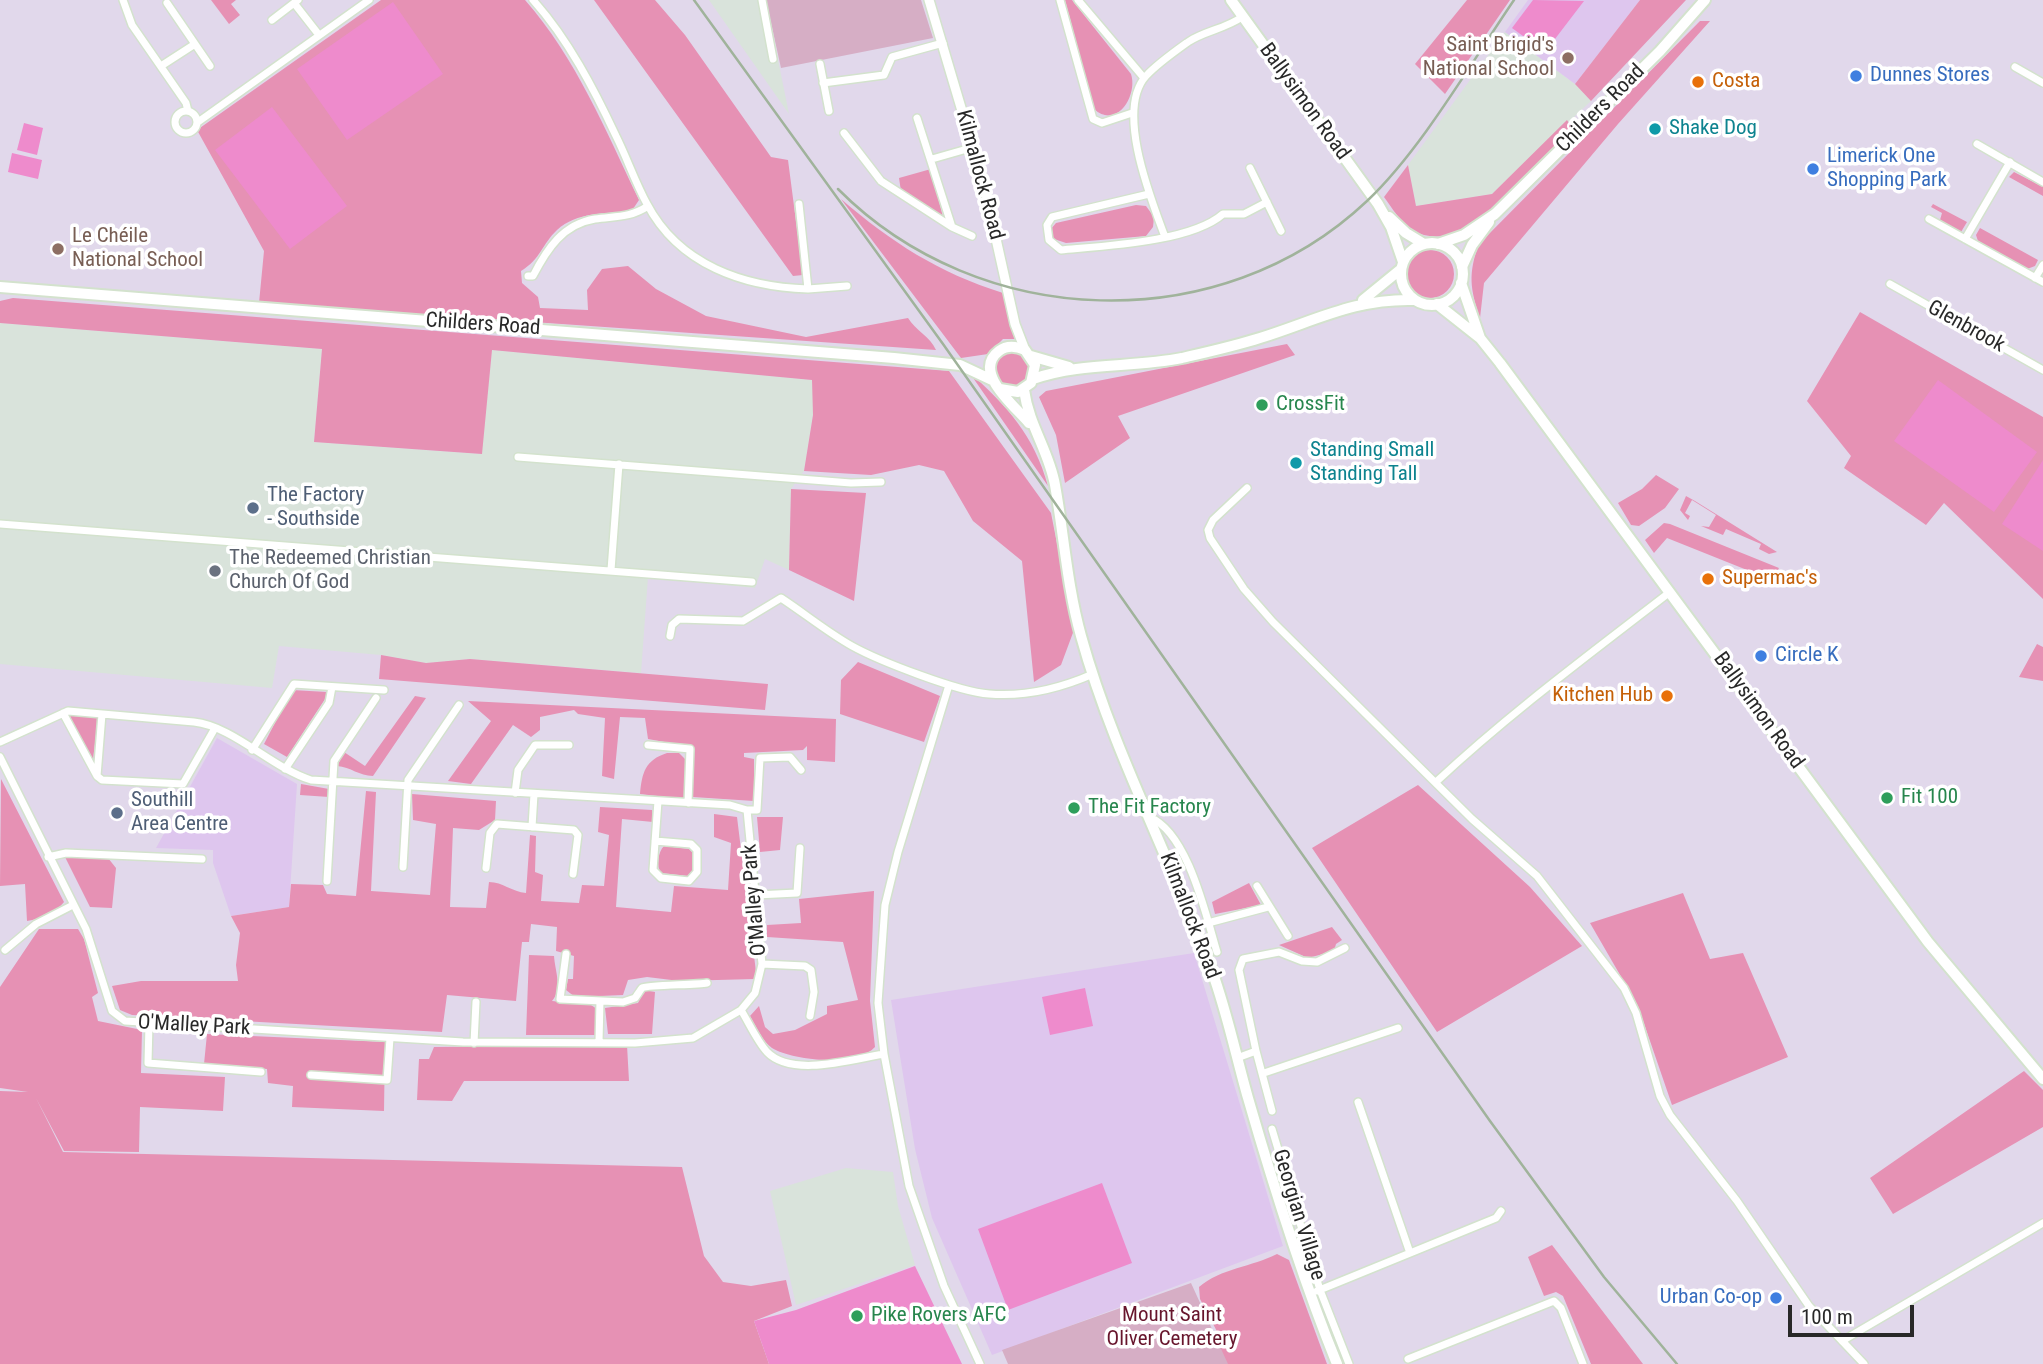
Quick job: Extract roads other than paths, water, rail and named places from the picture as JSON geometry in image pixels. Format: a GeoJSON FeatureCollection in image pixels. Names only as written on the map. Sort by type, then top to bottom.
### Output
{"type":"FeatureCollection","features":[{"type":"Feature","properties":{"kind":"main road","name":"Ballysimon Road"},"geometry":{"type":"LineString","coordinates":[[1231,0],[1378,204],[1391,227],[1402,266]]}},
{"type":"Feature","properties":{"kind":"main road","name":"Childers Road"},"geometry":{"type":"LineString","coordinates":[[1462,267],[1472,244],[1495,214],[1660,51],[1705,0]]}},
{"type":"Feature","properties":{"kind":"main road","name":"Ballysimon Road"},"geometry":{"type":"LineString","coordinates":[[1378,204],[1406,233],[1424,244]]}},
{"type":"Feature","properties":{"kind":"main road","name":"Childers Road"},"geometry":{"type":"LineString","coordinates":[[1438,244],[1464,235],[1495,214]]}},
{"type":"Feature","properties":{"kind":"main road"},"geometry":{"type":"LineString","coordinates":[[1033,379],[1076,369],[1121,367],[1181,358],[1259,339],[1358,304],[1377,300],[1415,300],[1437,304],[1450,299],[1461,282],[1462,267],[1453,252],[1438,244],[1424,244],[1411,251],[1402,266],[1375,293],[1358,304]]}},
{"type":"Feature","properties":{"kind":"main road"},"geometry":{"type":"LineString","coordinates":[[1402,266],[1403,284],[1415,300]]}},
{"type":"Feature","properties":{"kind":"main road","name":"Ballysimon Road"},"geometry":{"type":"LineString","coordinates":[[1461,282],[1480,338]]}},
{"type":"Feature","properties":{"kind":"main road","name":"Childers Road"},"geometry":{"type":"LineString","coordinates":[[2,288],[960,365],[992,380]]}},
{"type":"Feature","properties":{"kind":"main road","name":"Ballysimon Road"},"geometry":{"type":"LineString","coordinates":[[1437,304],[1480,338],[1928,942],[2043,1079]]}},
{"type":"Feature","properties":{"kind":"main road"},"geometry":{"type":"LineString","coordinates":[[1028,353],[1035,370],[1033,379],[1024,390],[1012,393],[1000,389],[992,380],[990,365],[995,355],[1011,347],[1076,369]]}},
{"type":"Feature","properties":{"kind":"main road","name":"Childers Road"},"geometry":{"type":"LineString","coordinates":[[960,365],[995,355]]}},
{"type":"Feature","properties":{"kind":"main road","name":"Kilmallock Road"},"geometry":{"type":"LineString","coordinates":[[1000,389],[1032,428]]}},
{"type":"Feature","properties":{"kind":"main road","name":"Kilmallock Road"},"geometry":{"type":"LineString","coordinates":[[1024,390],[1032,428],[1055,483],[1076,612],[1093,674],[1108,720],[1175,875],[1213,973],[1237,1058],[1286,1200],[1337,1364]]}},
{"type":"Feature","properties":{"kind":"street"},"geometry":{"type":"LineString","coordinates":[[123,0],[128,17],[188,111],[195,114],[198,122]]}},
{"type":"Feature","properties":{"kind":"street"},"geometry":{"type":"LineString","coordinates":[[188,111],[176,117],[178,130],[191,132],[198,122],[369,0]]}},
{"type":"Feature","properties":{"kind":"street"},"geometry":{"type":"LineString","coordinates":[[533,0],[551,21],[592,87],[648,206],[680,244],[726,276],[774,288],[847,286]]}},
{"type":"Feature","properties":{"kind":"street"},"geometry":{"type":"LineString","coordinates":[[762,0],[773,59]]}},
{"type":"Feature","properties":{"kind":"street","name":"Kilmallock Road"},"geometry":{"type":"LineString","coordinates":[[929,0],[974,147],[1015,324],[1028,353]]}},
{"type":"Feature","properties":{"kind":"street"},"geometry":{"type":"LineString","coordinates":[[1060,0],[1093,119],[1102,122],[1132,113]]}},
{"type":"Feature","properties":{"kind":"street"},"geometry":{"type":"LineString","coordinates":[[1078,0],[1144,78]]}},
{"type":"Feature","properties":{"kind":"street"},"geometry":{"type":"LineString","coordinates":[[272,20],[296,2],[319,35]]}},
{"type":"Feature","properties":{"kind":"street"},"geometry":{"type":"LineString","coordinates":[[167,3],[210,66]]}},
{"type":"Feature","properties":{"kind":"street"},"geometry":{"type":"LineString","coordinates":[[1165,237],[1149,194],[1132,113],[1144,78],[1193,39],[1226,28],[1242,17]]}},
{"type":"Feature","properties":{"kind":"street"},"geometry":{"type":"LineString","coordinates":[[823,83],[884,75],[892,57],[943,43]]}},
{"type":"Feature","properties":{"kind":"street"},"geometry":{"type":"LineString","coordinates":[[161,66],[195,44]]}},
{"type":"Feature","properties":{"kind":"street"},"geometry":{"type":"LineString","coordinates":[[820,64],[829,111]]}},
{"type":"Feature","properties":{"kind":"street"},"geometry":{"type":"LineString","coordinates":[[2015,66],[2043,83]]}},
{"type":"Feature","properties":{"kind":"street"},"geometry":{"type":"LineString","coordinates":[[917,118],[952,227]]}},
{"type":"Feature","properties":{"kind":"street"},"geometry":{"type":"LineString","coordinates":[[844,133],[881,181],[952,227],[972,236]]}},
{"type":"Feature","properties":{"kind":"street"},"geometry":{"type":"LineString","coordinates":[[1977,144],[2043,182]]}},
{"type":"Feature","properties":{"kind":"street"},"geometry":{"type":"LineString","coordinates":[[932,159],[974,147]]}},
{"type":"Feature","properties":{"kind":"street"},"geometry":{"type":"LineString","coordinates":[[1965,239],[2010,162]]}},
{"type":"Feature","properties":{"kind":"street"},"geometry":{"type":"LineString","coordinates":[[1250,168],[1281,231]]}},
{"type":"Feature","properties":{"kind":"street"},"geometry":{"type":"LineString","coordinates":[[1149,194],[1052,217],[1047,225],[1049,240],[1061,250],[1123,245],[1165,237],[1215,221],[1223,214],[1244,214],[1267,202]]}},
{"type":"Feature","properties":{"kind":"street"},"geometry":{"type":"LineString","coordinates":[[799,204],[808,289]]}},
{"type":"Feature","properties":{"kind":"street"},"geometry":{"type":"LineString","coordinates":[[528,276],[533,276],[550,247],[567,229],[595,219],[636,214],[648,206]]}},
{"type":"Feature","properties":{"kind":"street"},"geometry":{"type":"LineString","coordinates":[[1930,219],[2043,282]]}},
{"type":"Feature","properties":{"kind":"street"},"geometry":{"type":"LineString","coordinates":[[2035,278],[2043,265]]}},
{"type":"Feature","properties":{"kind":"street","name":"Glenbrook"},"geometry":{"type":"LineString","coordinates":[[1889,284],[2043,370]]}},
{"type":"Feature","properties":{"kind":"street"},"geometry":{"type":"LineString","coordinates":[[517,457],[851,483],[881,482]]}},
{"type":"Feature","properties":{"kind":"street"},"geometry":{"type":"LineString","coordinates":[[611,570],[619,464]]}},
{"type":"Feature","properties":{"kind":"street"},"geometry":{"type":"LineString","coordinates":[[1247,488],[1208,528],[1210,538],[1244,589],[1273,622],[1472,819],[1537,876],[1615,976],[1636,1013],[1664,1106],[1737,1201],[1810,1306],[1864,1364]]}},
{"type":"Feature","properties":{"kind":"street"},"geometry":{"type":"LineString","coordinates":[[0,524],[752,582]]}},
{"type":"Feature","properties":{"kind":"street"},"geometry":{"type":"LineString","coordinates":[[1436,782],[1481,740],[1577,662],[1670,592]]}},
{"type":"Feature","properties":{"kind":"street"},"geometry":{"type":"LineString","coordinates":[[670,636],[672,625],[679,619],[743,621],[781,598],[852,646],[949,685],[988,694],[1033,692],[1067,685],[1093,674]]}},
{"type":"Feature","properties":{"kind":"street"},"geometry":{"type":"LineString","coordinates":[[252,750],[290,686],[299,683],[384,691]]}},
{"type":"Feature","properties":{"kind":"street"},"geometry":{"type":"LineString","coordinates":[[949,685],[898,852],[885,905],[878,1003],[884,1054],[901,1146],[920,1223],[944,1286],[979,1364]]}},
{"type":"Feature","properties":{"kind":"street"},"geometry":{"type":"LineString","coordinates":[[285,769],[329,703],[332,687]]}},
{"type":"Feature","properties":{"kind":"street"},"geometry":{"type":"LineString","coordinates":[[327,881],[336,757],[376,698]]}},
{"type":"Feature","properties":{"kind":"street"},"geometry":{"type":"LineString","coordinates":[[403,867],[408,780],[459,705]]}},
{"type":"Feature","properties":{"kind":"street"},"geometry":{"type":"LineString","coordinates":[[63,713],[97,776],[102,780],[183,785],[215,728]]}},
{"type":"Feature","properties":{"kind":"street"},"geometry":{"type":"LineString","coordinates":[[0,742],[63,713],[201,722],[285,769],[311,780],[688,803],[747,810],[757,810],[760,758],[790,757],[801,770]]}},
{"type":"Feature","properties":{"kind":"street"},"geometry":{"type":"LineString","coordinates":[[97,776],[102,714]]}},
{"type":"Feature","properties":{"kind":"street"},"geometry":{"type":"LineString","coordinates":[[515,793],[518,770],[535,745],[569,745]]}},
{"type":"Feature","properties":{"kind":"street"},"geometry":{"type":"LineString","coordinates":[[648,745],[690,749],[688,803]]}},
{"type":"Feature","properties":{"kind":"street"},"geometry":{"type":"LineString","coordinates":[[0,757],[73,905],[36,924],[5,950]]}},
{"type":"Feature","properties":{"kind":"street"},"geometry":{"type":"LineString","coordinates":[[532,827],[534,794]]}},
{"type":"Feature","properties":{"kind":"street"},"geometry":{"type":"LineString","coordinates":[[655,841],[691,844],[697,850],[697,872],[689,881],[661,878],[653,870],[655,841],[658,801]]}},
{"type":"Feature","properties":{"kind":"street","name":"O'Malley Park"},"geometry":{"type":"LineString","coordinates":[[73,905],[96,956],[112,1011],[125,1021],[474,1043],[693,1038],[741,1010],[755,993],[762,964],[747,810]]}},
{"type":"Feature","properties":{"kind":"street"},"geometry":{"type":"LineString","coordinates":[[1149,817],[1167,830],[1189,868],[1205,905],[1217,952]]}},
{"type":"Feature","properties":{"kind":"street"},"geometry":{"type":"LineString","coordinates":[[486,868],[490,833],[497,824],[574,830],[578,835],[573,874]]}},
{"type":"Feature","properties":{"kind":"street"},"geometry":{"type":"LineString","coordinates":[[756,895],[797,893],[800,848]]}},
{"type":"Feature","properties":{"kind":"street"},"geometry":{"type":"LineString","coordinates":[[48,857],[66,853],[202,859]]}},
{"type":"Feature","properties":{"kind":"street"},"geometry":{"type":"LineString","coordinates":[[1175,875],[1189,868]]}},
{"type":"Feature","properties":{"kind":"street"},"geometry":{"type":"LineString","coordinates":[[1257,886],[1288,936]]}},
{"type":"Feature","properties":{"kind":"street"},"geometry":{"type":"LineString","coordinates":[[1208,923],[1268,907]]}},
{"type":"Feature","properties":{"kind":"street"},"geometry":{"type":"LineString","coordinates":[[1272,1111],[1256,1051],[1239,970],[1240,963],[1250,957],[1279,951],[1302,961],[1317,962],[1345,948]]}},
{"type":"Feature","properties":{"kind":"street"},"geometry":{"type":"LineString","coordinates":[[566,954],[560,999],[623,1002],[635,998],[642,988],[650,985],[682,987],[707,983]]}},
{"type":"Feature","properties":{"kind":"street"},"geometry":{"type":"LineString","coordinates":[[762,964],[805,966],[811,970],[814,992],[810,1016]]}},
{"type":"Feature","properties":{"kind":"street"},"geometry":{"type":"LineString","coordinates":[[599,1042],[600,1001]]}},
{"type":"Feature","properties":{"kind":"street"},"geometry":{"type":"LineString","coordinates":[[474,1043],[476,1002]]}},
{"type":"Feature","properties":{"kind":"street"},"geometry":{"type":"LineString","coordinates":[[741,1010],[768,1053],[786,1062],[812,1066],[884,1054]]}},
{"type":"Feature","properties":{"kind":"street"},"geometry":{"type":"LineString","coordinates":[[149,1024],[148,1063],[261,1072]]}},
{"type":"Feature","properties":{"kind":"street"},"geometry":{"type":"LineString","coordinates":[[1264,1073],[1398,1028]]}},
{"type":"Feature","properties":{"kind":"street"},"geometry":{"type":"LineString","coordinates":[[311,1075],[387,1080],[390,1038]]}},
{"type":"Feature","properties":{"kind":"street"},"geometry":{"type":"LineString","coordinates":[[1237,1058],[1256,1051]]}},
{"type":"Feature","properties":{"kind":"street"},"geometry":{"type":"LineString","coordinates":[[1358,1102],[1410,1253]]}},
{"type":"Feature","properties":{"kind":"street","name":"Georgian Village"},"geometry":{"type":"LineString","coordinates":[[1272,1129],[1286,1200]]}},
{"type":"Feature","properties":{"kind":"street","name":"Georgian Village"},"geometry":{"type":"LineString","coordinates":[[1314,1292],[1496,1218],[1501,1212]]}},
{"type":"Feature","properties":{"kind":"street"},"geometry":{"type":"LineString","coordinates":[[1842,1341],[2043,1223]]}},
{"type":"Feature","properties":{"kind":"street"},"geometry":{"type":"LineString","coordinates":[[1314,1292],[1349,1364]]}},
{"type":"Feature","properties":{"kind":"street"},"geometry":{"type":"LineString","coordinates":[[1408,1359],[1554,1301],[1560,1308],[1583,1364]]}},
{"type":"Feature","properties":{"kind":"railway"},"geometry":{"type":"LineString","coordinates":[[694,0],[943,344],[1490,1121],[1604,1277],[1677,1364]]}},
{"type":"Feature","properties":{"kind":"railway"},"geometry":{"type":"LineString","coordinates":[[838,189],[895,236],[959,270],[1029,292],[1100,300],[1172,296],[1242,278],[1308,246],[1367,201],[1426,132],[1514,0]]}},
{"type":"Feature","properties":{"kind":"place","name":"Saint Brigid's National School"},"geometry":{"type":"Point","coordinates":[1568,58]}},
{"type":"Feature","properties":{"kind":"place","name":"Dunnes Stores"},"geometry":{"type":"Point","coordinates":[1856,76]}},
{"type":"Feature","properties":{"kind":"place","name":"Costa"},"geometry":{"type":"Point","coordinates":[1698,82]}},
{"type":"Feature","properties":{"kind":"place","name":"Shake Dog"},"geometry":{"type":"Point","coordinates":[1655,129]}},
{"type":"Feature","properties":{"kind":"place","name":"Limerick One Shopping Park"},"geometry":{"type":"Point","coordinates":[1813,169]}},
{"type":"Feature","properties":{"kind":"place","name":"Le Chéile National School"},"geometry":{"type":"Point","coordinates":[58,249]}},
{"type":"Feature","properties":{"kind":"place","name":"CrossFit"},"geometry":{"type":"Point","coordinates":[1262,405]}},
{"type":"Feature","properties":{"kind":"place","name":"Standing Small Standing Tall"},"geometry":{"type":"Point","coordinates":[1296,463]}},
{"type":"Feature","properties":{"kind":"place","name":"The Factory - Southside"},"geometry":{"type":"Point","coordinates":[253,508]}},
{"type":"Feature","properties":{"kind":"place","name":"The Redeemed Christian Church Of God"},"geometry":{"type":"Point","coordinates":[215,571]}},
{"type":"Feature","properties":{"kind":"place","name":"Supermac's"},"geometry":{"type":"Point","coordinates":[1708,579]}},
{"type":"Feature","properties":{"kind":"place","name":"Circle K"},"geometry":{"type":"Point","coordinates":[1761,656]}},
{"type":"Feature","properties":{"kind":"place","name":"Kitchen Hub"},"geometry":{"type":"Point","coordinates":[1667,696]}},
{"type":"Feature","properties":{"kind":"place","name":"Fit 100"},"geometry":{"type":"Point","coordinates":[1887,798]}},
{"type":"Feature","properties":{"kind":"place","name":"The Fit Factory"},"geometry":{"type":"Point","coordinates":[1074,808]}},
{"type":"Feature","properties":{"kind":"place","name":"Southill Area Centre"},"geometry":{"type":"Point","coordinates":[117,813]}},
{"type":"Feature","properties":{"kind":"place","name":"Urban Co-op"},"geometry":{"type":"Point","coordinates":[1776,1298]}},
{"type":"Feature","properties":{"kind":"place","name":"Pike Rovers AFC"},"geometry":{"type":"Point","coordinates":[857,1316]}},
{"type":"Feature","properties":{"kind":"park label","name":"Mount Saint Oliver Cemetery"},"geometry":{"type":"Point","coordinates":[1172,1328]}}]}
